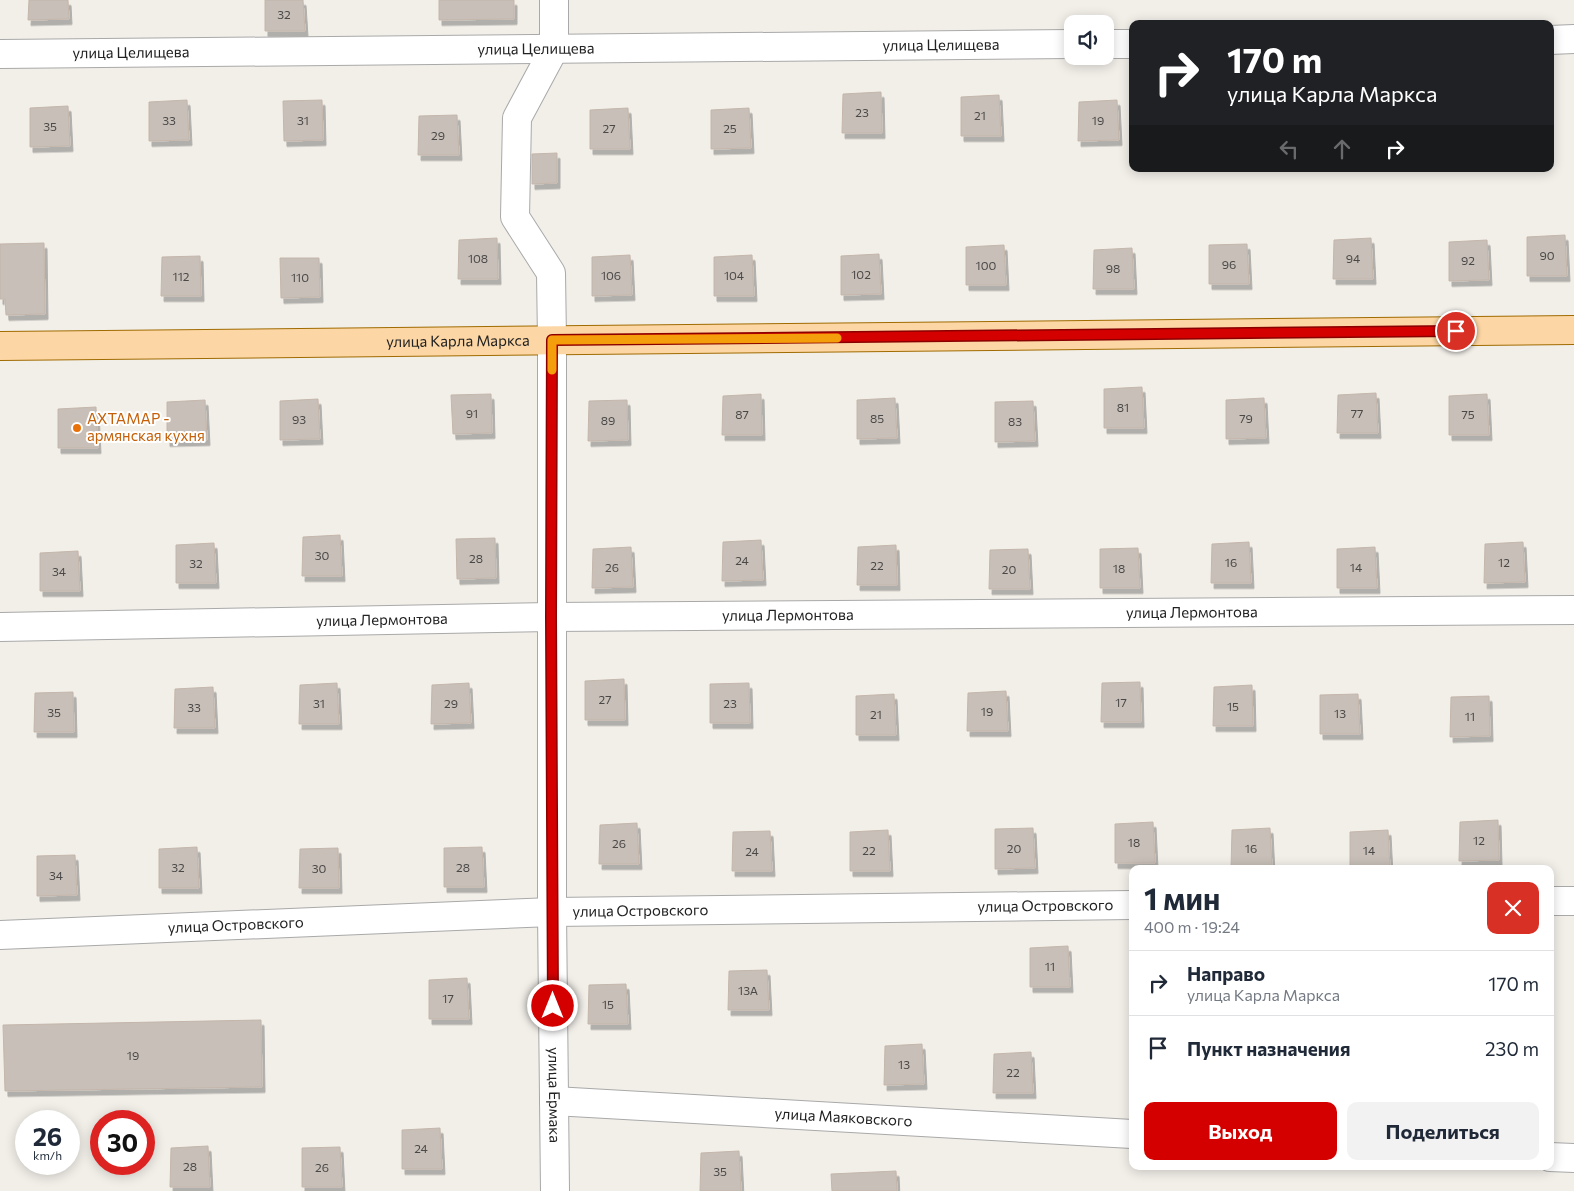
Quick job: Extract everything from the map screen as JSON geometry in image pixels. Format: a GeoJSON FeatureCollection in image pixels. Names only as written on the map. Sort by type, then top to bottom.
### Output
{"type":"FeatureCollection","features":[{"type":"Feature","properties":{"kind":"main road","name":"улица Карла Маркса"},"geometry":{"type":"LineString","coordinates":[[0,346],[1574,330]]}},
{"type":"Feature","properties":{"kind":"street","name":"улица Ермака"},"geometry":{"type":"LineString","coordinates":[[554,0],[554,49],[517,118],[516,217],[551,273],[552,912],[555,1191]]}},
{"type":"Feature","properties":{"kind":"street"},"geometry":{"type":"LineString","coordinates":[[1554,40],[1574,40]]}},
{"type":"Feature","properties":{"kind":"street","name":"улица Целищева"},"geometry":{"type":"LineString","coordinates":[[0,54],[1064,44]]}},
{"type":"Feature","properties":{"kind":"street"},"geometry":{"type":"LineString","coordinates":[[1114,44],[1129,44]]}},
{"type":"Feature","properties":{"kind":"street","name":"улица Лермонтова"},"geometry":{"type":"LineString","coordinates":[[0,627],[551,617],[1574,610]]}},
{"type":"Feature","properties":{"kind":"street"},"geometry":{"type":"LineString","coordinates":[[1554,901],[1574,901]]}},
{"type":"Feature","properties":{"kind":"street","name":"улица Островского"},"geometry":{"type":"LineString","coordinates":[[0,935],[552,912],[1129,905]]}},
{"type":"Feature","properties":{"kind":"street","name":"улица Маяковского"},"geometry":{"type":"LineString","coordinates":[[554,1101],[1129,1134]]}},
{"type":"Feature","properties":{"kind":"street"},"geometry":{"type":"LineString","coordinates":[[1554,1157],[1574,1158]]}},
{"type":"Feature","properties":{"kind":"building"},"geometry":{"type":"Polygon","coordinates":[[[29,0],[68,0],[69,19],[28,20],[29,0]]]}},
{"type":"Feature","properties":{"kind":"building"},"geometry":{"type":"Polygon","coordinates":[[[265,0],[303,0],[305,31],[265,31],[265,0]]]}},
{"type":"Feature","properties":{"kind":"building"},"geometry":{"type":"Polygon","coordinates":[[[439,0],[514,0],[514,19],[439,20],[439,0]]]}},
{"type":"Feature","properties":{"kind":"building"},"geometry":{"type":"Polygon","coordinates":[[[881,92],[882,133],[842,133],[843,94],[881,92]]]}},
{"type":"Feature","properties":{"kind":"building"},"geometry":{"type":"Polygon","coordinates":[[[999,95],[1001,136],[961,136],[961,97],[999,95]]]}},
{"type":"Feature","properties":{"kind":"building"},"geometry":{"type":"Polygon","coordinates":[[[187,100],[189,140],[149,141],[149,102],[187,100]]]}},
{"type":"Feature","properties":{"kind":"building"},"geometry":{"type":"Polygon","coordinates":[[[322,100],[323,140],[284,141],[283,101],[322,100]]]}},
{"type":"Feature","properties":{"kind":"building"},"geometry":{"type":"Polygon","coordinates":[[[1117,100],[1119,140],[1078,141],[1079,102],[1117,100]]]}},
{"type":"Feature","properties":{"kind":"building"},"geometry":{"type":"Polygon","coordinates":[[[68,106],[70,146],[30,147],[30,108],[68,106]]]}},
{"type":"Feature","properties":{"kind":"building"},"geometry":{"type":"Polygon","coordinates":[[[628,108],[630,149],[590,149],[590,110],[628,108]]]}},
{"type":"Feature","properties":{"kind":"building"},"geometry":{"type":"Polygon","coordinates":[[[749,108],[751,148],[711,149],[711,110],[749,108]]]}},
{"type":"Feature","properties":{"kind":"building"},"geometry":{"type":"Polygon","coordinates":[[[457,115],[459,155],[418,155],[419,116],[457,115]]]}},
{"type":"Feature","properties":{"kind":"building"},"geometry":{"type":"Polygon","coordinates":[[[557,153],[557,183],[532,184],[532,154],[557,153]]]}},
{"type":"Feature","properties":{"kind":"building"},"geometry":{"type":"Polygon","coordinates":[[[1565,235],[1567,276],[1527,276],[1527,237],[1565,235]]]}},
{"type":"Feature","properties":{"kind":"building"},"geometry":{"type":"Polygon","coordinates":[[[497,238],[498,279],[458,279],[459,240],[497,238]]]}},
{"type":"Feature","properties":{"kind":"building"},"geometry":{"type":"Polygon","coordinates":[[[1371,238],[1373,279],[1333,279],[1334,240],[1371,238]]]}},
{"type":"Feature","properties":{"kind":"building"},"geometry":{"type":"Polygon","coordinates":[[[1487,240],[1489,280],[1449,281],[1449,242],[1487,240]]]}},
{"type":"Feature","properties":{"kind":"building"},"geometry":{"type":"Polygon","coordinates":[[[44,243],[45,314],[6,315],[5,299],[0,299],[0,244],[44,243]]]}},
{"type":"Feature","properties":{"kind":"building"},"geometry":{"type":"Polygon","coordinates":[[[1247,244],[1249,284],[1209,284],[1209,245],[1247,244]]]}},
{"type":"Feature","properties":{"kind":"building"},"geometry":{"type":"Polygon","coordinates":[[[1004,245],[1006,285],[966,285],[966,247],[1004,245]]]}},
{"type":"Feature","properties":{"kind":"building"},"geometry":{"type":"Polygon","coordinates":[[[1132,248],[1134,289],[1093,289],[1094,250],[1132,248]]]}},
{"type":"Feature","properties":{"kind":"building"},"geometry":{"type":"Polygon","coordinates":[[[879,254],[881,294],[841,295],[841,256],[879,254]]]}},
{"type":"Feature","properties":{"kind":"building"},"geometry":{"type":"Polygon","coordinates":[[[630,255],[632,295],[592,296],[592,257],[630,255]]]}},
{"type":"Feature","properties":{"kind":"building"},"geometry":{"type":"Polygon","coordinates":[[[752,255],[754,296],[714,296],[714,257],[752,255]]]}},
{"type":"Feature","properties":{"kind":"building"},"geometry":{"type":"Polygon","coordinates":[[[200,256],[201,296],[161,296],[162,257],[200,256]]]}},
{"type":"Feature","properties":{"kind":"building"},"geometry":{"type":"Polygon","coordinates":[[[280,258],[319,258],[320,297],[281,298],[280,258]]]}},
{"type":"Feature","properties":{"kind":"building"},"geometry":{"type":"Polygon","coordinates":[[[1142,387],[1144,428],[1104,428],[1104,389],[1142,387]]]}},
{"type":"Feature","properties":{"kind":"building"},"geometry":{"type":"Polygon","coordinates":[[[1376,393],[1378,433],[1337,433],[1338,395],[1376,393]]]}},
{"type":"Feature","properties":{"kind":"building"},"geometry":{"type":"Polygon","coordinates":[[[491,394],[492,433],[453,434],[451,395],[491,394]]]}},
{"type":"Feature","properties":{"kind":"building"},"geometry":{"type":"Polygon","coordinates":[[[761,394],[762,435],[722,435],[723,396],[761,394]]]}},
{"type":"Feature","properties":{"kind":"building"},"geometry":{"type":"Polygon","coordinates":[[[1487,394],[1489,435],[1449,435],[1449,396],[1487,394]]]}},
{"type":"Feature","properties":{"kind":"building"},"geometry":{"type":"Polygon","coordinates":[[[895,398],[897,438],[857,439],[857,400],[895,398]]]}},
{"type":"Feature","properties":{"kind":"building"},"geometry":{"type":"Polygon","coordinates":[[[1264,398],[1266,438],[1226,439],[1226,400],[1264,398]]]}},
{"type":"Feature","properties":{"kind":"building"},"geometry":{"type":"Polygon","coordinates":[[[318,399],[320,439],[280,440],[280,401],[318,399]]]}},
{"type":"Feature","properties":{"kind":"building"},"geometry":{"type":"Polygon","coordinates":[[[205,400],[207,440],[167,441],[167,402],[205,400]]]}},
{"type":"Feature","properties":{"kind":"building"},"geometry":{"type":"Polygon","coordinates":[[[627,400],[628,440],[588,441],[589,401],[627,400]]]}},
{"type":"Feature","properties":{"kind":"building"},"geometry":{"type":"Polygon","coordinates":[[[1033,401],[1035,441],[995,442],[995,402],[1033,401]]]}},
{"type":"Feature","properties":{"kind":"building","name":"АХТАМАР - армянская кухня"},"geometry":{"type":"Polygon","coordinates":[[[96,407],[98,448],[58,448],[58,409],[96,407]]]}},
{"type":"Feature","properties":{"kind":"building"},"geometry":{"type":"Polygon","coordinates":[[[340,535],[342,576],[302,576],[303,537],[340,535]]]}},
{"type":"Feature","properties":{"kind":"building"},"geometry":{"type":"Polygon","coordinates":[[[495,538],[496,578],[457,579],[456,539],[495,538]]]}},
{"type":"Feature","properties":{"kind":"building"},"geometry":{"type":"Polygon","coordinates":[[[761,540],[763,580],[722,581],[723,542],[761,540]]]}},
{"type":"Feature","properties":{"kind":"building"},"geometry":{"type":"Polygon","coordinates":[[[1249,542],[1251,583],[1211,583],[1212,544],[1249,542]]]}},
{"type":"Feature","properties":{"kind":"building"},"geometry":{"type":"Polygon","coordinates":[[[1523,542],[1525,582],[1484,583],[1485,544],[1523,542]]]}},
{"type":"Feature","properties":{"kind":"building"},"geometry":{"type":"Polygon","coordinates":[[[214,543],[216,583],[176,583],[176,545],[214,543]]]}},
{"type":"Feature","properties":{"kind":"building"},"geometry":{"type":"Polygon","coordinates":[[[896,545],[897,585],[857,585],[858,547],[896,545]]]}},
{"type":"Feature","properties":{"kind":"building"},"geometry":{"type":"Polygon","coordinates":[[[631,547],[633,587],[592,588],[593,549],[631,547]]]}},
{"type":"Feature","properties":{"kind":"building"},"geometry":{"type":"Polygon","coordinates":[[[1375,547],[1377,588],[1337,588],[1337,549],[1375,547]]]}},
{"type":"Feature","properties":{"kind":"building"},"geometry":{"type":"Polygon","coordinates":[[[1138,548],[1140,588],[1100,588],[1100,549],[1138,548]]]}},
{"type":"Feature","properties":{"kind":"building"},"geometry":{"type":"Polygon","coordinates":[[[1028,549],[1030,589],[989,589],[990,550],[1028,549]]]}},
{"type":"Feature","properties":{"kind":"building"},"geometry":{"type":"Polygon","coordinates":[[[78,551],[80,591],[40,591],[40,553],[78,551]]]}},
{"type":"Feature","properties":{"kind":"building"},"geometry":{"type":"Polygon","coordinates":[[[624,679],[625,720],[585,720],[585,681],[624,679]]]}},
{"type":"Feature","properties":{"kind":"building"},"geometry":{"type":"Polygon","coordinates":[[[1140,682],[1141,722],[1101,722],[1102,683],[1140,682]]]}},
{"type":"Feature","properties":{"kind":"building"},"geometry":{"type":"Polygon","coordinates":[[[337,683],[339,724],[299,724],[300,685],[337,683]]]}},
{"type":"Feature","properties":{"kind":"building"},"geometry":{"type":"Polygon","coordinates":[[[469,683],[471,723],[431,724],[432,685],[469,683]]]}},
{"type":"Feature","properties":{"kind":"building"},"geometry":{"type":"Polygon","coordinates":[[[749,683],[750,723],[710,723],[710,684],[749,683]]]}},
{"type":"Feature","properties":{"kind":"building"},"geometry":{"type":"Polygon","coordinates":[[[1252,685],[1253,726],[1213,726],[1214,687],[1252,685]]]}},
{"type":"Feature","properties":{"kind":"building"},"geometry":{"type":"Polygon","coordinates":[[[213,687],[215,728],[174,728],[175,689],[213,687]]]}},
{"type":"Feature","properties":{"kind":"building"},"geometry":{"type":"Polygon","coordinates":[[[1006,691],[1008,731],[967,731],[968,693],[1006,691]]]}},
{"type":"Feature","properties":{"kind":"building"},"geometry":{"type":"Polygon","coordinates":[[[73,692],[74,732],[34,732],[35,693],[73,692]]]}},
{"type":"Feature","properties":{"kind":"building"},"geometry":{"type":"Polygon","coordinates":[[[894,694],[896,735],[856,735],[856,696],[894,694]]]}},
{"type":"Feature","properties":{"kind":"building"},"geometry":{"type":"Polygon","coordinates":[[[1358,694],[1360,734],[1320,734],[1320,695],[1358,694]]]}},
{"type":"Feature","properties":{"kind":"building"},"geometry":{"type":"Polygon","coordinates":[[[1489,696],[1490,736],[1450,737],[1451,697],[1489,696]]]}},
{"type":"Feature","properties":{"kind":"building"},"geometry":{"type":"Polygon","coordinates":[[[1498,820],[1499,860],[1459,861],[1460,822],[1498,820]]]}},
{"type":"Feature","properties":{"kind":"building"},"geometry":{"type":"Polygon","coordinates":[[[1153,822],[1155,863],[1115,863],[1115,824],[1153,822]]]}},
{"type":"Feature","properties":{"kind":"building"},"geometry":{"type":"Polygon","coordinates":[[[637,823],[639,864],[599,864],[600,825],[637,823]]]}},
{"type":"Feature","properties":{"kind":"building"},"geometry":{"type":"Polygon","coordinates":[[[1033,828],[1035,868],[995,869],[995,829],[1033,828]]]}},
{"type":"Feature","properties":{"kind":"building"},"geometry":{"type":"Polygon","coordinates":[[[1270,828],[1272,865],[1231,865],[1232,830],[1270,828]]]}},
{"type":"Feature","properties":{"kind":"building"},"geometry":{"type":"Polygon","coordinates":[[[888,830],[890,871],[850,871],[850,832],[888,830]]]}},
{"type":"Feature","properties":{"kind":"building"},"geometry":{"type":"Polygon","coordinates":[[[1388,830],[1390,865],[1350,865],[1350,832],[1388,830]]]}},
{"type":"Feature","properties":{"kind":"building"},"geometry":{"type":"Polygon","coordinates":[[[770,831],[772,871],[732,871],[733,832],[770,831]]]}},
{"type":"Feature","properties":{"kind":"building"},"geometry":{"type":"Polygon","coordinates":[[[197,847],[199,888],[159,888],[159,849],[197,847]]]}},
{"type":"Feature","properties":{"kind":"building"},"geometry":{"type":"Polygon","coordinates":[[[482,847],[484,887],[444,887],[444,848],[482,847]]]}},
{"type":"Feature","properties":{"kind":"building"},"geometry":{"type":"Polygon","coordinates":[[[338,848],[339,888],[299,888],[300,849],[338,848]]]}},
{"type":"Feature","properties":{"kind":"building"},"geometry":{"type":"Polygon","coordinates":[[[75,855],[77,895],[37,896],[37,856],[75,855]]]}},
{"type":"Feature","properties":{"kind":"building"},"geometry":{"type":"Polygon","coordinates":[[[1068,946],[1070,987],[1030,987],[1030,948],[1068,946]]]}},
{"type":"Feature","properties":{"kind":"building"},"geometry":{"type":"Polygon","coordinates":[[[767,970],[769,1010],[728,1010],[729,971],[767,970]]]}},
{"type":"Feature","properties":{"kind":"building"},"geometry":{"type":"Polygon","coordinates":[[[467,978],[469,1019],[429,1019],[429,980],[467,978]]]}},
{"type":"Feature","properties":{"kind":"building"},"geometry":{"type":"Polygon","coordinates":[[[626,984],[628,1024],[588,1024],[589,985],[626,984]]]}},
{"type":"Feature","properties":{"kind":"building"},"geometry":{"type":"Polygon","coordinates":[[[261,1020],[262,1087],[5,1091],[3,1025],[261,1020]]]}},
{"type":"Feature","properties":{"kind":"building"},"geometry":{"type":"Polygon","coordinates":[[[922,1044],[924,1084],[884,1085],[885,1046],[922,1044]]]}},
{"type":"Feature","properties":{"kind":"building"},"geometry":{"type":"Polygon","coordinates":[[[1031,1052],[1033,1093],[993,1093],[994,1054],[1031,1052]]]}},
{"type":"Feature","properties":{"kind":"building"},"geometry":{"type":"Polygon","coordinates":[[[440,1128],[442,1169],[402,1169],[402,1130],[440,1128]]]}},
{"type":"Feature","properties":{"kind":"building"},"geometry":{"type":"Polygon","coordinates":[[[208,1146],[210,1187],[170,1187],[171,1148],[208,1146]]]}},
{"type":"Feature","properties":{"kind":"building"},"geometry":{"type":"Polygon","coordinates":[[[340,1147],[342,1187],[302,1187],[302,1148],[340,1147]]]}},
{"type":"Feature","properties":{"kind":"building"},"geometry":{"type":"Polygon","coordinates":[[[739,1151],[741,1191],[700,1191],[701,1153],[739,1151]]]}},
{"type":"Feature","properties":{"kind":"building"},"geometry":{"type":"Polygon","coordinates":[[[896,1171],[897,1191],[832,1191],[831,1174],[896,1171]]]}},
{"type":"Feature","properties":{"kind":"slow traffic"},"geometry":{"type":"LineString","coordinates":[[552,370],[552,340],[837,338]]}},
{"type":"Feature","properties":{"kind":"place","name":"АХТАМАР - армянская кухня"},"geometry":{"type":"Point","coordinates":[77,428]}},
{"type":"Feature","properties":{"kind":"route"},"geometry":{"type":"LineString","coordinates":[[553,1006],[552,340],[1456,331]]}}]}
